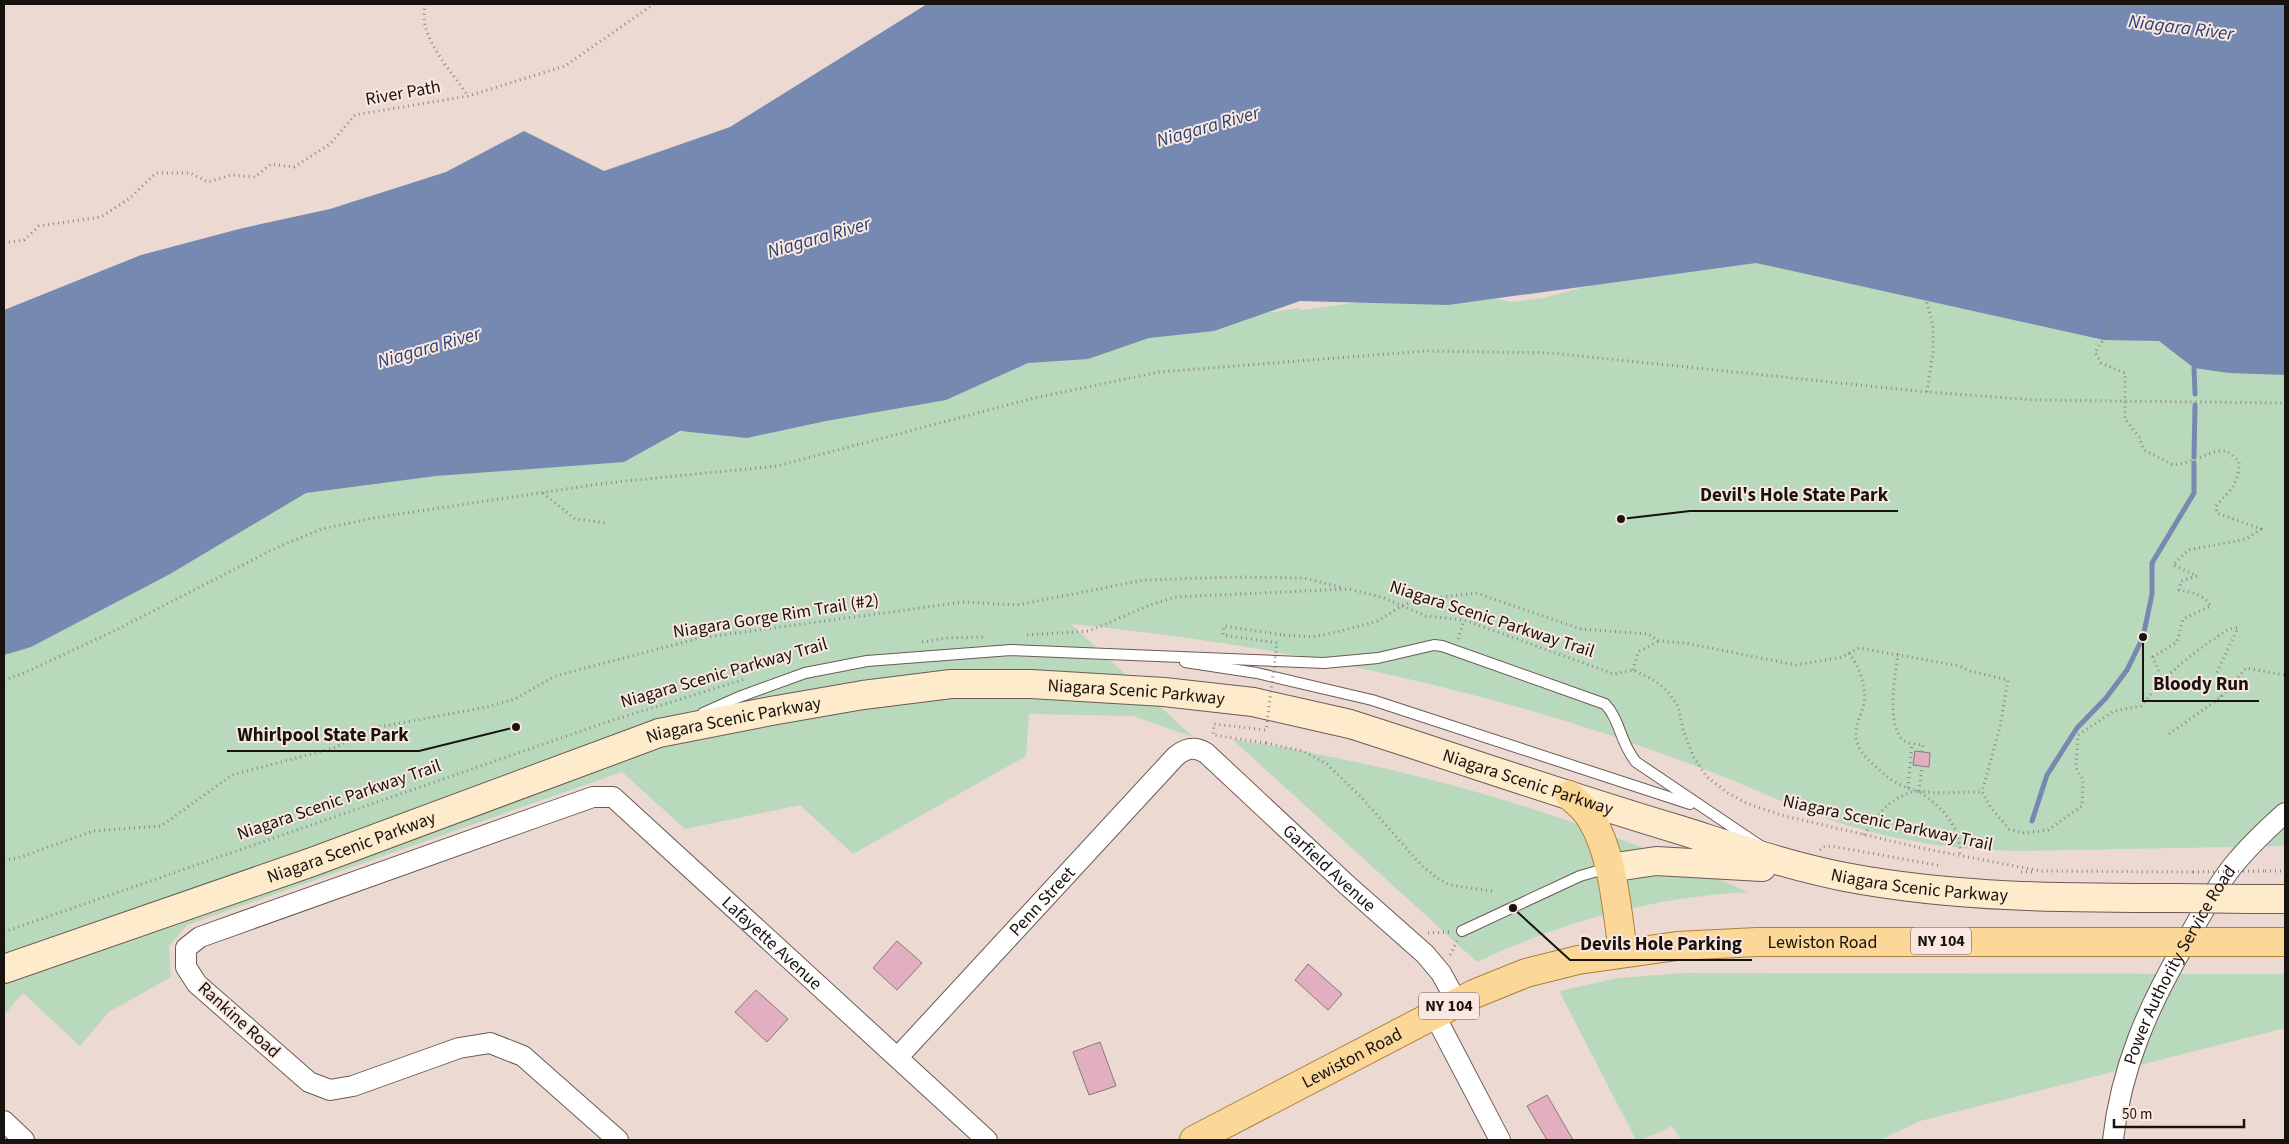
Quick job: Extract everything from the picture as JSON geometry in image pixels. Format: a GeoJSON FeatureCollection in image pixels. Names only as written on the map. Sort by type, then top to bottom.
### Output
{"type":"FeatureCollection","features":[{"type":"Feature","properties":{"kind":"main road","name":"Niagara Scenic Parkway"},"geometry":{"type":"LineString","coordinates":[[4,969],[312,862],[659,733],[863,695],[951,684],[1031,684],[1164,692],[1253,702],[1350,724],[1785,862],[1873,882],[1960,893],[2026,897],[2285,899]]}},
{"type":"Feature","properties":{"kind":"main road"},"geometry":{"type":"LineString","coordinates":[[1569,795],[1589,816],[1603,848],[1609,868],[1623,952]]}},
{"type":"Feature","properties":{"kind":"main road"},"geometry":{"type":"LineString","coordinates":[[1609,868],[1656,860],[1815,870]]}},
{"type":"Feature","properties":{"kind":"main road","name":"Lewiston Road"},"geometry":{"type":"LineString","coordinates":[[1194,1140],[1445,1008],[1500,982],[1526,973],[1578,960],[1623,952],[1686,946],[1783,941],[2285,942]]}},
{"type":"Feature","properties":{"kind":"street","name":"Garfield Avenue"},"geometry":{"type":"LineString","coordinates":[[1189,749],[1198,749],[1206,752],[1432,961],[1441,973],[1445,1008],[1500,1140]]}},
{"type":"Feature","properties":{"kind":"street","name":"Penn Street"},"geometry":{"type":"LineString","coordinates":[[898,1057],[1176,756],[1189,749]]}},
{"type":"Feature","properties":{"kind":"street","name":"Lafayette Avenue"},"geometry":{"type":"LineString","coordinates":[[542,814],[593,798],[613,796],[986,1140]]}},
{"type":"Feature","properties":{"kind":"street","name":"Power Authority Service Road"},"geometry":{"type":"LineString","coordinates":[[2113,1140],[2118,1104],[2127,1066],[2161,985],[2208,903],[2231,868],[2256,840],[2285,813]]}},
{"type":"Feature","properties":{"kind":"street","name":"Rankine Road"},"geometry":{"type":"LineString","coordinates":[[542,814],[200,937],[186,948],[186,967],[197,984],[309,1082],[330,1090],[353,1086],[460,1048],[490,1043],[523,1056],[618,1140]]}},
{"type":"Feature","properties":{"kind":"street"},"geometry":{"type":"LineString","coordinates":[[4,1121],[24,1140]]}},
{"type":"Feature","properties":{"kind":"lane"},"geometry":{"type":"LineString","coordinates":[[659,733],[739,697],[805,673],[867,661],[1011,650],[1324,663],[1378,658],[1434,645],[1454,650],[1605,704],[1614,717],[1623,742],[1636,762],[1785,862]]}},
{"type":"Feature","properties":{"kind":"lane"},"geometry":{"type":"LineString","coordinates":[[1130,654],[1257,673],[1372,700],[1703,808]]}},
{"type":"Feature","properties":{"kind":"lane"},"geometry":{"type":"LineString","coordinates":[[1462,931],[1580,876],[1609,868]]}},
{"type":"Feature","properties":{"kind":"path"},"geometry":{"type":"LineString","coordinates":[[426,4],[425,23],[432,46],[468,96]]}},
{"type":"Feature","properties":{"kind":"path","name":"River Path"},"geometry":{"type":"LineString","coordinates":[[4,243],[24,240],[39,226],[102,217],[130,198],[156,173],[190,173],[208,182],[231,174],[255,177],[271,164],[294,167],[330,144],[355,116],[468,96],[565,66],[654,4]]}},
{"type":"Feature","properties":{"kind":"path"},"geometry":{"type":"LineString","coordinates":[[1927,392],[1933,352],[1933,325],[1926,303],[1930,285]]}},
{"type":"Feature","properties":{"kind":"path"},"geometry":{"type":"LineString","coordinates":[[2107,319],[2110,330],[2095,352],[2101,362],[2125,373],[2125,419],[2139,437],[2144,450],[2172,465],[2184,464],[2216,450],[2227,451],[2239,461],[2239,476],[2235,485],[2216,506],[2217,513],[2261,529],[2246,539],[2188,550],[2173,565],[2197,576],[2181,581],[2179,590],[2206,598],[2211,606],[2183,619],[2177,642],[2153,657],[2162,679]]}},
{"type":"Feature","properties":{"kind":"path"},"geometry":{"type":"LineString","coordinates":[[4,680],[22,674],[116,630],[278,547],[322,529],[372,518],[606,483],[777,466],[1034,398],[1159,372],[1425,351],[1552,353],[1927,392],[2035,400],[2126,403],[2285,403]]}},
{"type":"Feature","properties":{"kind":"path"},"geometry":{"type":"LineString","coordinates":[[543,493],[575,519],[607,523]]}},
{"type":"Feature","properties":{"kind":"path","name":"Niagara Gorge Rim Trail (#2)"},"geometry":{"type":"LineString","coordinates":[[4,860],[18,858],[92,831],[161,826],[232,775],[334,748],[379,727],[487,707],[514,699],[555,676],[700,638],[964,602],[1017,605],[1144,580],[1236,577],[1304,578],[1349,589]]}},
{"type":"Feature","properties":{"kind":"path","name":"Niagara Scenic Parkway Trail"},"geometry":{"type":"LineString","coordinates":[[1024,636],[1089,631],[1150,605],[1175,597],[1349,589],[1384,598],[1426,616],[1464,620],[1614,674],[1632,670],[1654,680],[1667,691],[1678,706],[1683,730],[1693,756],[1716,786],[1746,803],[1781,815],[1864,835],[2042,871],[2285,871]]}},
{"type":"Feature","properties":{"kind":"path"},"geometry":{"type":"LineString","coordinates":[[1492,891],[1450,885],[1437,878],[1422,866],[1362,798],[1326,764],[1303,751],[1266,742],[1214,735],[1214,724],[1266,730],[1277,643],[1223,635],[1224,626],[1284,635],[1313,637],[1378,622],[1401,606],[1417,600],[1476,593],[1581,629],[1648,634],[1659,641],[1685,643],[1796,665],[1842,657],[1859,648],[1960,666],[1969,671],[2008,680],[2000,728],[1982,792],[1991,808],[2009,829],[2023,833],[2048,830],[2082,806],[2082,780],[2076,768],[2078,735],[2114,711],[2141,706],[2162,679],[2184,660],[2228,628],[2238,628],[2216,674],[2221,697]]}},
{"type":"Feature","properties":{"kind":"path"},"geometry":{"type":"LineString","coordinates":[[1454,650],[1464,620]]}},
{"type":"Feature","properties":{"kind":"path"},"geometry":{"type":"LineString","coordinates":[[918,642],[946,638],[985,637]]}},
{"type":"Feature","properties":{"kind":"path"},"geometry":{"type":"LineString","coordinates":[[1632,670],[1638,652],[1659,641]]}},
{"type":"Feature","properties":{"kind":"path"},"geometry":{"type":"LineString","coordinates":[[1849,653],[1858,666],[1863,686],[1863,706],[1855,735],[1857,744],[1870,762],[1895,782],[1919,791],[1935,793],[1958,791],[1982,792]]}},
{"type":"Feature","properties":{"kind":"path"},"geometry":{"type":"LineString","coordinates":[[1898,654],[1894,678],[1894,712],[1897,729],[1901,738],[1912,744],[1923,745],[1922,752]]}},
{"type":"Feature","properties":{"kind":"path"},"geometry":{"type":"LineString","coordinates":[[2169,734],[2221,697],[2246,668],[2285,676]]}},
{"type":"Feature","properties":{"kind":"path","name":"Niagara Scenic Parkway Trail"},"geometry":{"type":"LineString","coordinates":[[4,932],[607,722],[746,678]]}},
{"type":"Feature","properties":{"kind":"path"},"geometry":{"type":"LineString","coordinates":[[1908,788],[1912,744]]}},
{"type":"Feature","properties":{"kind":"path"},"geometry":{"type":"LineString","coordinates":[[1919,791],[1922,767]]}},
{"type":"Feature","properties":{"kind":"path"},"geometry":{"type":"LineString","coordinates":[[1864,835],[1890,801],[1906,793],[1919,791],[1932,801],[1953,824],[1959,839],[1960,855]]}},
{"type":"Feature","properties":{"kind":"path"},"geometry":{"type":"LineString","coordinates":[[1815,870],[1822,847],[1830,846],[1945,866]]}},
{"type":"Feature","properties":{"kind":"path"},"geometry":{"type":"LineString","coordinates":[[2016,872],[2042,871]]}},
{"type":"Feature","properties":{"kind":"path"},"geometry":{"type":"LineString","coordinates":[[1403,934],[1462,931],[1441,973]]}},
{"type":"Feature","properties":{"kind":"green space"},"geometry":{"type":"Polygon","coordinates":[[[1693,258],[1817,262],[2285,370],[2285,846],[2018,851],[1955,847],[1914,841],[1873,833],[1837,822],[1632,743],[1535,712],[1470,694],[1404,678],[1272,651],[1071,624],[1193,737],[1133,716],[1029,714],[1026,756],[853,854],[800,805],[685,829],[622,772],[187,925],[169,946],[171,977],[109,1012],[80,1046],[23,993],[4,1015],[4,636],[283,495],[630,451],[704,424],[1248,312],[1274,312],[1297,308],[1303,310],[1366,301],[1461,293],[1513,302],[1543,298],[1693,258]]]}},
{"type":"Feature","properties":{"kind":"green space"},"geometry":{"type":"Polygon","coordinates":[[[1232,739],[1366,764],[1495,798],[1559,817],[1622,840],[1748,892],[1677,900],[1609,914],[1543,934],[1477,962],[1232,739]]]}},
{"type":"Feature","properties":{"kind":"green space"},"geometry":{"type":"Polygon","coordinates":[[[1684,973],[2285,974],[2285,1028],[1920,1121],[1880,1140],[1681,1140],[1672,1126],[1642,1140],[1636,1140],[1559,991],[1618,978],[1684,973]]]}},
{"type":"Feature","properties":{"kind":"water","name":"Niagara River"},"geometry":{"type":"Polygon","coordinates":[[[927,4],[2285,4],[2285,375],[2229,373],[2194,368],[2159,341],[2104,340],[1756,263],[1448,305],[1300,301],[1214,331],[1149,338],[1088,359],[1028,363],[946,400],[826,421],[747,438],[680,431],[624,462],[436,476],[306,493],[170,574],[31,647],[4,655],[4,310],[141,255],[243,228],[330,209],[446,172],[524,131],[604,171],[730,127],[927,4]]]}},
{"type":"Feature","properties":{"kind":"building"},"geometry":{"type":"Polygon","coordinates":[[[1915,751],[1930,753],[1929,767],[1913,765],[1915,751]]]}},
{"type":"Feature","properties":{"kind":"building"},"geometry":{"type":"Polygon","coordinates":[[[897,941],[922,963],[897,990],[873,968],[897,941]]]}},
{"type":"Feature","properties":{"kind":"building"},"geometry":{"type":"Polygon","coordinates":[[[1308,964],[1342,994],[1328,1010],[1295,980],[1308,964]]]}},
{"type":"Feature","properties":{"kind":"building"},"geometry":{"type":"Polygon","coordinates":[[[756,990],[788,1019],[767,1042],[735,1012],[756,990]]]}},
{"type":"Feature","properties":{"kind":"building"},"geometry":{"type":"Polygon","coordinates":[[[1100,1042],[1116,1086],[1089,1095],[1073,1052],[1100,1042]]]}},
{"type":"Feature","properties":{"kind":"building"},"geometry":{"type":"Polygon","coordinates":[[[1547,1095],[1573,1140],[1547,1140],[1527,1106],[1547,1095]]]}},
{"type":"Feature","properties":{"kind":"waterway"},"geometry":{"type":"LineString","coordinates":[[2194,368],[2195,394]]}},
{"type":"Feature","properties":{"kind":"waterway"},"geometry":{"type":"LineString","coordinates":[[2194,457],[2195,405]]}},
{"type":"Feature","properties":{"kind":"waterway"},"geometry":{"type":"LineString","coordinates":[[2032,821],[2047,775],[2077,728],[2106,698],[2127,670],[2143,637],[2152,594],[2152,563],[2194,493],[2194,463]]}},
{"type":"Feature","properties":{"kind":"place","name":"Devil's Hole State Park"},"geometry":{"type":"Point","coordinates":[1621,519]}},
{"type":"Feature","properties":{"kind":"place","name":"Bloody Run"},"geometry":{"type":"Point","coordinates":[2143,637]}},
{"type":"Feature","properties":{"kind":"place","name":"Whirlpool State Park"},"geometry":{"type":"Point","coordinates":[516,727]}},
{"type":"Feature","properties":{"kind":"place","name":"Devils Hole Parking"},"geometry":{"type":"Point","coordinates":[1513,908]}}]}
